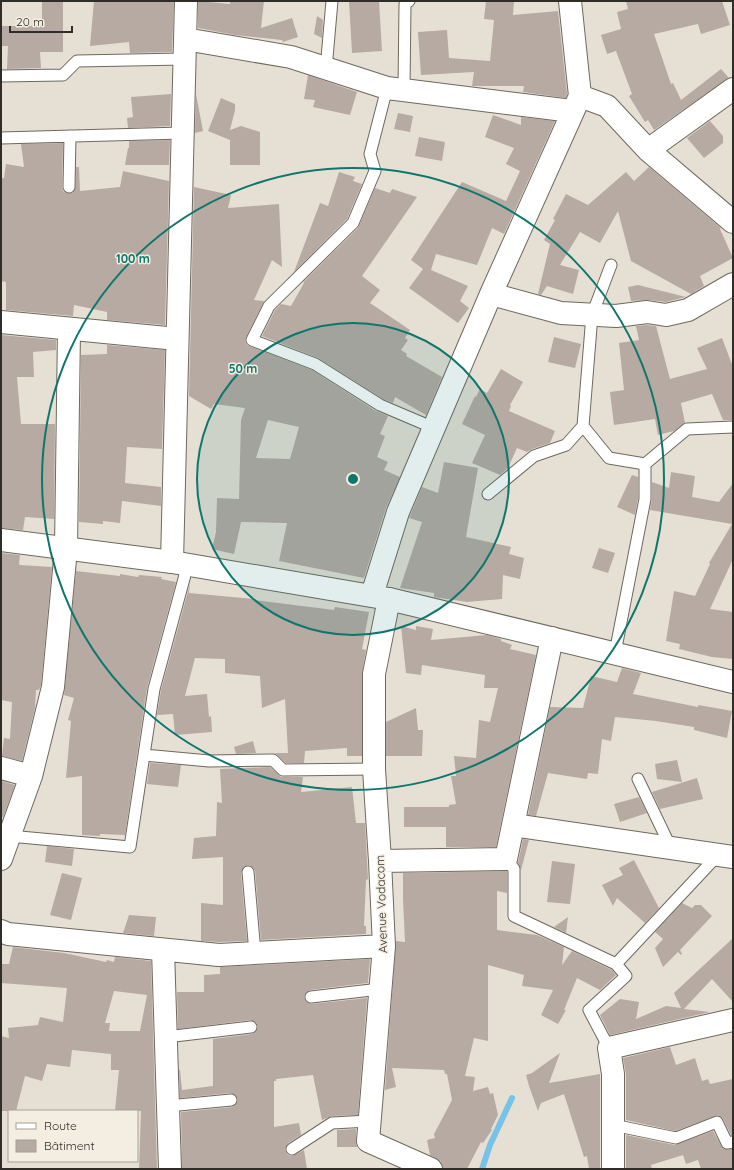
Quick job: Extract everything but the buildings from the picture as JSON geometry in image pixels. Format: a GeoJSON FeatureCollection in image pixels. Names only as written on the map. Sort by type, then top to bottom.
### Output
{"type":"FeatureCollection","features":[{"type":"Feature","properties":{"kind":"street"},"geometry":{"type":"LineString","coordinates":[[180,563],[177,340],[186,1]]}},
{"type":"Feature","properties":{"kind":"street"},"geometry":{"type":"LineString","coordinates":[[570,1],[576,103]]}},
{"type":"Feature","properties":{"kind":"street"},"geometry":{"type":"LineString","coordinates":[[185,49],[291,57],[395,89],[607,106],[648,150],[733,222]]}},
{"type":"Feature","properties":{"kind":"street"},"geometry":{"type":"LineString","coordinates":[[648,150],[733,89]]}},
{"type":"Feature","properties":{"kind":"street","name":"Avenue Vodacom"},"geometry":{"type":"LineString","coordinates":[[431,1169],[368,1142],[384,946],[374,769],[374,674],[380,597],[398,512],[491,294],[576,103]]}},
{"type":"Feature","properties":{"kind":"street"},"geometry":{"type":"LineString","coordinates":[[491,294],[560,313],[616,316],[647,312],[666,315],[688,310],[733,284]]}},
{"type":"Feature","properties":{"kind":"street"},"geometry":{"type":"LineString","coordinates":[[1,322],[177,340]]}},
{"type":"Feature","properties":{"kind":"street"},"geometry":{"type":"LineString","coordinates":[[1,859],[31,776],[53,687],[66,549],[68,329]]}},
{"type":"Feature","properties":{"kind":"street"},"geometry":{"type":"LineString","coordinates":[[1,540],[180,563],[380,597],[733,682]]}},
{"type":"Feature","properties":{"kind":"street"},"geometry":{"type":"LineString","coordinates":[[380,861],[506,859],[552,638]]}},
{"type":"Feature","properties":{"kind":"street"},"geometry":{"type":"LineString","coordinates":[[1,768],[31,776]]}},
{"type":"Feature","properties":{"kind":"street"},"geometry":{"type":"LineString","coordinates":[[513,825],[725,856]]}},
{"type":"Feature","properties":{"kind":"street"},"geometry":{"type":"LineString","coordinates":[[1,931],[8,934],[219,955],[384,946]]}},
{"type":"Feature","properties":{"kind":"street"},"geometry":{"type":"LineString","coordinates":[[163,950],[170,1169]]}},
{"type":"Feature","properties":{"kind":"street"},"geometry":{"type":"LineString","coordinates":[[613,1169],[613,1074],[610,1048],[733,1020]]}},
{"type":"Feature","properties":{"kind":"lane"},"geometry":{"type":"LineString","coordinates":[[326,69],[332,1]]}},
{"type":"Feature","properties":{"kind":"lane"},"geometry":{"type":"LineString","coordinates":[[409,1],[406,4],[395,89],[370,154],[375,171],[354,223],[269,306],[252,340],[315,364],[380,405],[434,428]]}},
{"type":"Feature","properties":{"kind":"lane"},"geometry":{"type":"LineString","coordinates":[[1,76],[63,75],[77,61],[185,49]]}},
{"type":"Feature","properties":{"kind":"lane"},"geometry":{"type":"LineString","coordinates":[[1,138],[182,133]]}},
{"type":"Feature","properties":{"kind":"lane"},"geometry":{"type":"LineString","coordinates":[[69,187],[70,136]]}},
{"type":"Feature","properties":{"kind":"lane"},"geometry":{"type":"LineString","coordinates":[[488,494],[534,456],[566,445],[583,426],[592,315],[611,265]]}},
{"type":"Feature","properties":{"kind":"lane"},"geometry":{"type":"LineString","coordinates":[[583,426],[609,458],[645,464],[687,429],[733,427]]}},
{"type":"Feature","properties":{"kind":"lane"},"geometry":{"type":"LineString","coordinates":[[615,653],[645,500],[645,464]]}},
{"type":"Feature","properties":{"kind":"lane"},"geometry":{"type":"LineString","coordinates":[[9,836],[130,847],[154,689],[180,563]]}},
{"type":"Feature","properties":{"kind":"lane"},"geometry":{"type":"LineString","coordinates":[[144,754],[209,761],[273,760],[283,770],[374,769]]}},
{"type":"Feature","properties":{"kind":"lane"},"geometry":{"type":"LineString","coordinates":[[638,779],[672,848]]}},
{"type":"Feature","properties":{"kind":"lane"},"geometry":{"type":"LineString","coordinates":[[616,964],[725,856]]}},
{"type":"Feature","properties":{"kind":"lane"},"geometry":{"type":"LineString","coordinates":[[506,859],[514,869],[514,916],[616,964],[626,976],[590,1010],[610,1048]]}},
{"type":"Feature","properties":{"kind":"lane"},"geometry":{"type":"LineString","coordinates":[[248,872],[255,953]]}},
{"type":"Feature","properties":{"kind":"lane"},"geometry":{"type":"LineString","coordinates":[[311,997],[380,989]]}},
{"type":"Feature","properties":{"kind":"lane"},"geometry":{"type":"LineString","coordinates":[[166,1037],[251,1027]]}},
{"type":"Feature","properties":{"kind":"lane"},"geometry":{"type":"LineString","coordinates":[[168,1106],[231,1100]]}},
{"type":"Feature","properties":{"kind":"lane"},"geometry":{"type":"LineString","coordinates":[[292,1149],[332,1123],[369,1121]]}},
{"type":"Feature","properties":{"kind":"lane"},"geometry":{"type":"LineString","coordinates":[[613,1125],[676,1138],[717,1122],[727,1143],[733,1142]]}},
{"type":"Feature","properties":{"kind":"waterway"},"geometry":{"type":"LineString","coordinates":[[482,1169],[490,1145],[512,1098]]}}]}
